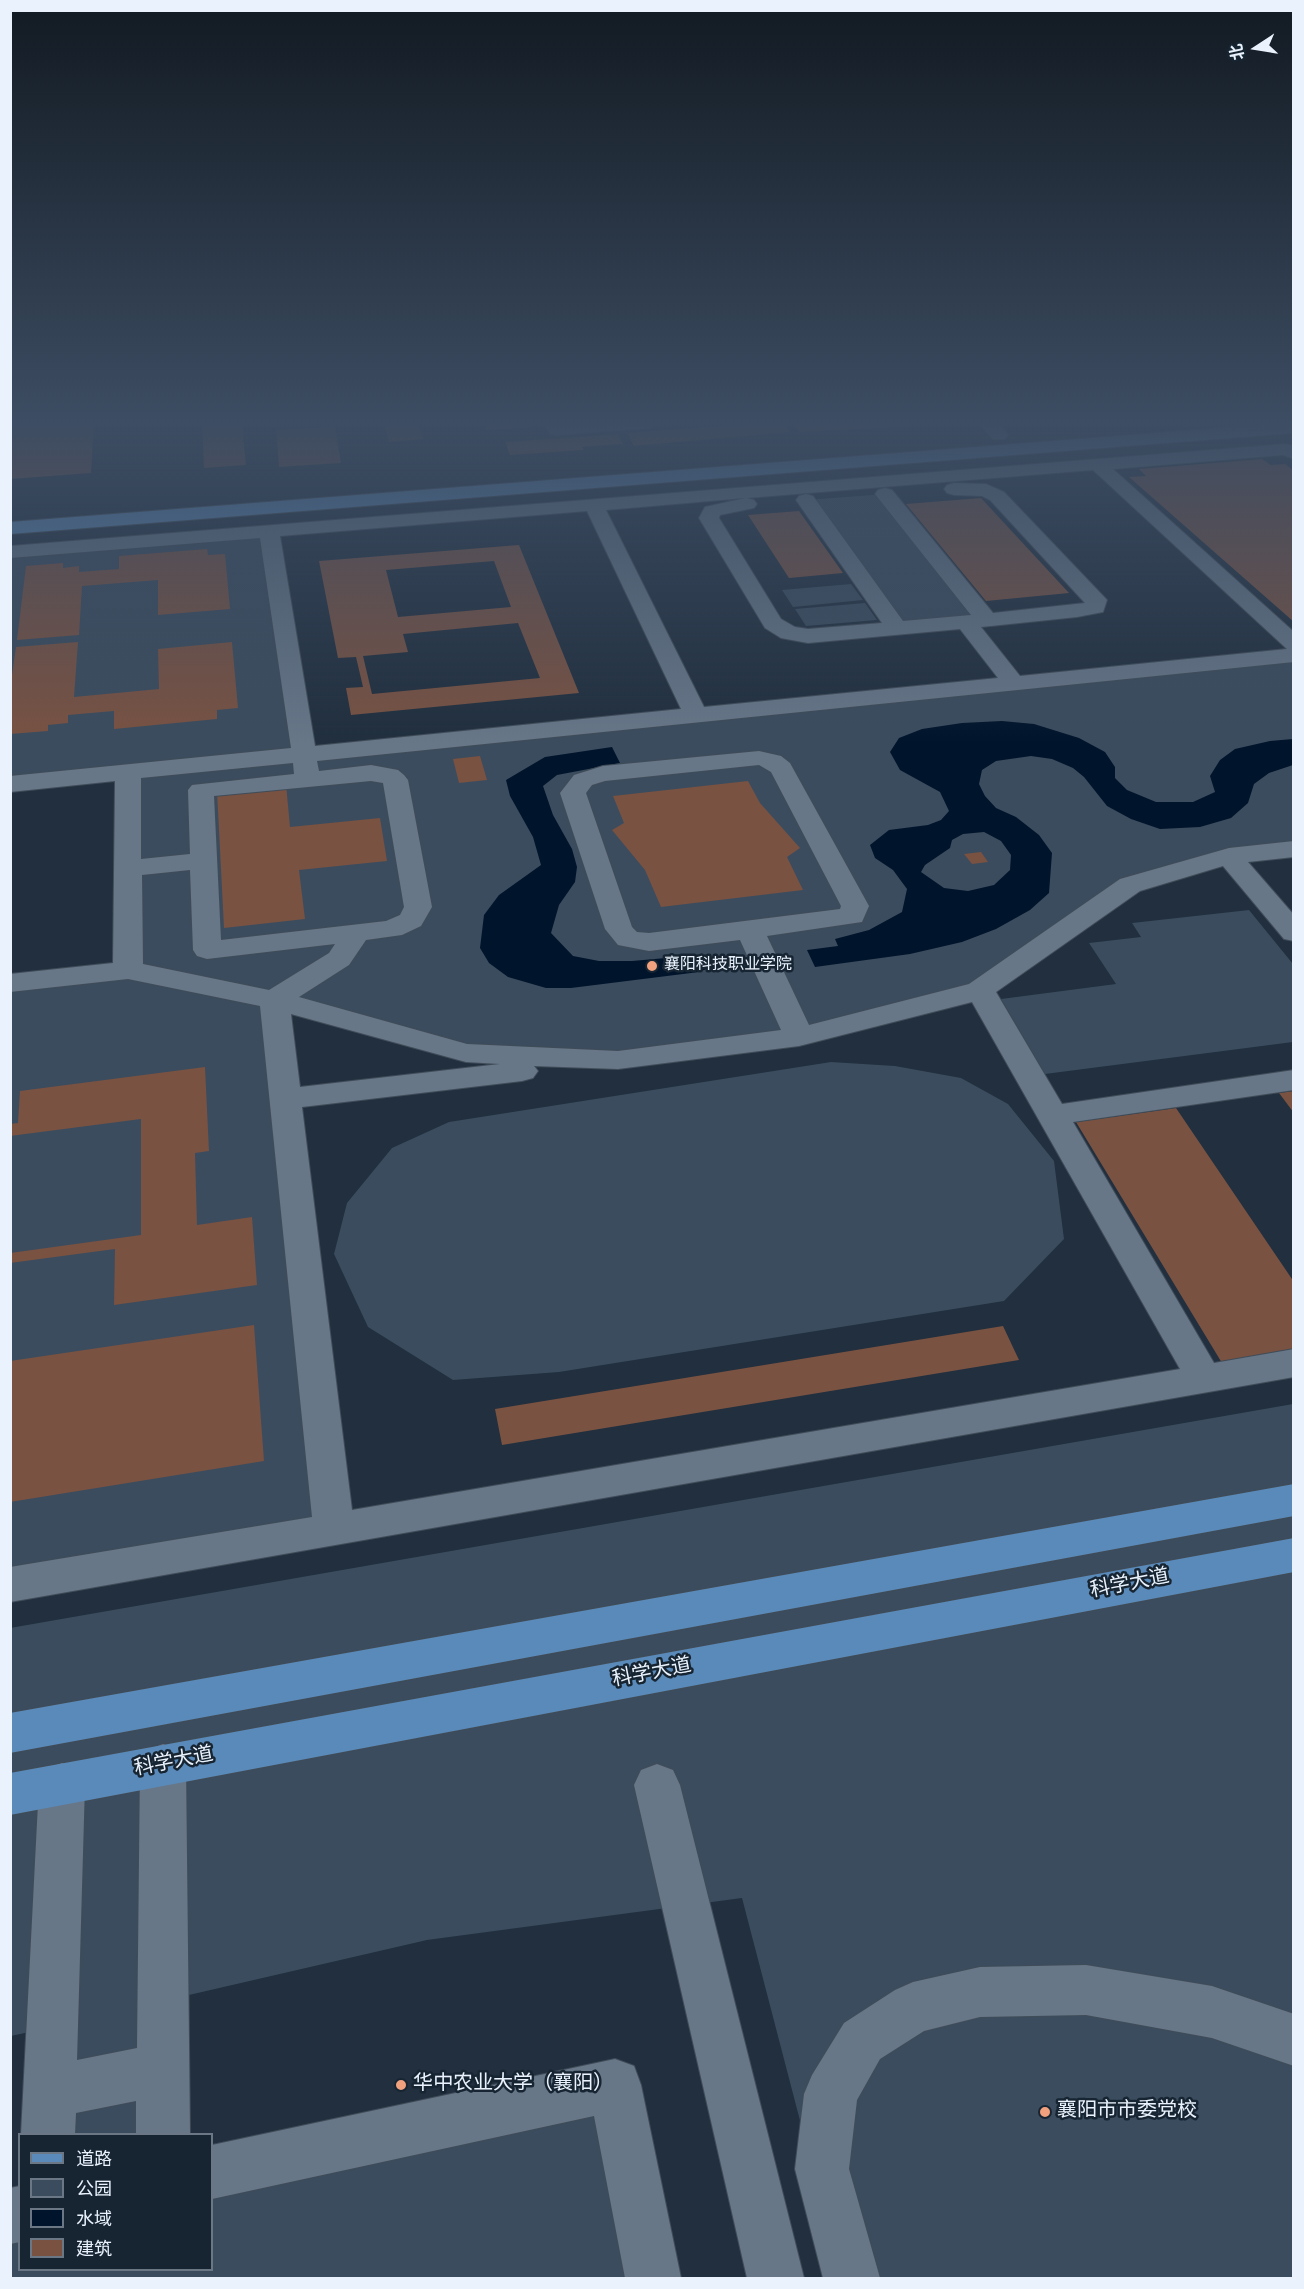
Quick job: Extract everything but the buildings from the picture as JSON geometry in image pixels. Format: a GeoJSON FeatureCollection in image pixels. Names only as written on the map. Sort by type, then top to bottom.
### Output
{"type":"FeatureCollection","features":[{"type":"Feature","properties":{"kind":"main road"},"geometry":{"type":"LineString","coordinates":[[10,1733],[1293,1500]]}},
{"type":"Feature","properties":{"kind":"main road","name":"科学大道"},"geometry":{"type":"LineString","coordinates":[[10,1794],[1293,1555]]}},
{"type":"Feature","properties":{"kind":"street"},"geometry":{"type":"LineString","coordinates":[[10,552],[284,530]]}},
{"type":"Feature","properties":{"kind":"street"},"geometry":{"type":"LineString","coordinates":[[606,530],[696,716]]}},
{"type":"Feature","properties":{"kind":"street"},"geometry":{"type":"LineString","coordinates":[[716,530],[772,623],[789,633],[808,636],[1077,611],[1095,607],[1096,600],[1029,530]]}},
{"type":"Feature","properties":{"kind":"street"},"geometry":{"type":"LineString","coordinates":[[827,530],[897,628]]}},
{"type":"Feature","properties":{"kind":"street"},"geometry":{"type":"LineString","coordinates":[[914,530],[987,620]]}},
{"type":"Feature","properties":{"kind":"street"},"geometry":{"type":"LineString","coordinates":[[1168,530],[1293,644]]}},
{"type":"Feature","properties":{"kind":"street"},"geometry":{"type":"LineString","coordinates":[[269,531],[306,767]]}},
{"type":"Feature","properties":{"kind":"street"},"geometry":{"type":"LineString","coordinates":[[966,622],[1014,683]]}},
{"type":"Feature","properties":{"kind":"street"},"geometry":{"type":"LineString","coordinates":[[10,784],[128,774],[306,767],[669,742],[759,758],[772,761],[782,768],[855,906],[852,916],[649,942],[628,939],[619,928],[573,793],[583,780],[603,774],[669,742],[696,716],[1293,655]]}},
{"type":"Feature","properties":{"kind":"street"},"geometry":{"type":"LineString","coordinates":[[306,767],[389,775],[395,780],[418,907],[411,920],[392,928],[207,950],[204,861],[201,790],[306,767]]}},
{"type":"Feature","properties":{"kind":"street"},"geometry":{"type":"LineString","coordinates":[[128,774],[128,970]]}},
{"type":"Feature","properties":{"kind":"street"},"geometry":{"type":"LineString","coordinates":[[285,1099],[799,1037],[922,1007],[980,990],[1130,885],[1229,856],[1293,849]]}},
{"type":"Feature","properties":{"kind":"street"},"geometry":{"type":"LineString","coordinates":[[1229,856],[1293,933]]}},
{"type":"Feature","properties":{"kind":"street"},"geometry":{"type":"LineString","coordinates":[[128,868],[204,861]]}},
{"type":"Feature","properties":{"kind":"street"},"geometry":{"type":"LineString","coordinates":[[750,930],[799,1037]]}},
{"type":"Feature","properties":{"kind":"street"},"geometry":{"type":"LineString","coordinates":[[274,1000],[339,959],[357,933]]}},
{"type":"Feature","properties":{"kind":"street"},"geometry":{"type":"LineString","coordinates":[[10,983],[128,970],[274,1000],[466,1053],[618,1060]]}},
{"type":"Feature","properties":{"kind":"street"},"geometry":{"type":"LineString","coordinates":[[980,990],[1204,1378]]}},
{"type":"Feature","properties":{"kind":"street"},"geometry":{"type":"LineString","coordinates":[[274,1000],[334,1530]]}},
{"type":"Feature","properties":{"kind":"street"},"geometry":{"type":"LineString","coordinates":[[1053,1114],[1293,1080]]}},
{"type":"Feature","properties":{"kind":"street"},"geometry":{"type":"LineString","coordinates":[[10,1585],[1293,1363]]}},
{"type":"Feature","properties":{"kind":"street"},"geometry":{"type":"LineString","coordinates":[[163,1765],[163,2133]]}},
{"type":"Feature","properties":{"kind":"street"},"geometry":{"type":"LineString","coordinates":[[62,1784],[49,2113],[163,2069]]}},
{"type":"Feature","properties":{"kind":"street"},"geometry":{"type":"LineString","coordinates":[[657,1785],[776,2278]]}},
{"type":"Feature","properties":{"kind":"street"},"geometry":{"type":"LineString","coordinates":[[852,2278],[822,2169],[831,2094],[861,2040],[913,2008],[980,1992],[1086,1990],[1212,2012],[1293,2040]]}},
{"type":"Feature","properties":{"kind":"street"},"geometry":{"type":"LineString","coordinates":[[213,2172],[615,2085],[653,2278]]}},
{"type":"Feature","properties":{"kind":"green space"},"geometry":{"type":"Polygon","coordinates":[[[827,530],[914,530],[987,620],[897,628],[827,530]]]}},
{"type":"Feature","properties":{"kind":"green space"},"geometry":{"type":"Polygon","coordinates":[[[269,531],[305,754],[1293,655],[1293,849],[1130,885],[980,990],[701,1051],[466,1053],[274,1001],[334,1530],[11,1585],[11,983],[128,970],[128,774],[11,784],[11,552],[269,531]]]}},
{"type":"Feature","properties":{"kind":"green space"},"geometry":{"type":"Polygon","coordinates":[[[851,584],[863,600],[793,607],[782,590],[851,584]]]}},
{"type":"Feature","properties":{"kind":"green space"},"geometry":{"type":"Polygon","coordinates":[[[865,603],[877,620],[806,626],[795,609],[865,603]]]}},
{"type":"Feature","properties":{"kind":"green space"},"geometry":{"type":"Polygon","coordinates":[[[1249,910],[1293,964],[1293,1042],[1045,1074],[1001,999],[1116,984],[1089,943],[1141,937],[1132,923],[1249,910]]]}},
{"type":"Feature","properties":{"kind":"green space"},"geometry":{"type":"Polygon","coordinates":[[[831,1062],[895,1066],[961,1078],[1008,1104],[1054,1161],[1064,1239],[1004,1301],[559,1372],[453,1380],[368,1327],[334,1254],[347,1203],[392,1148],[449,1122],[831,1062]]]}},
{"type":"Feature","properties":{"kind":"green space"},"geometry":{"type":"Polygon","coordinates":[[[1293,1404],[1293,2278],[841,2278],[742,1898],[427,1940],[163,2001],[163,2133],[48,2133],[52,2027],[11,2036],[10,1628],[1293,1404]]]}},
{"type":"Feature","properties":{"kind":"green space"},"geometry":{"type":"Polygon","coordinates":[[[615,2085],[653,2278],[11,2278],[10,2216],[18,2214],[18,2271],[213,2271],[213,2172],[615,2085]]]}},
{"type":"Feature","properties":{"kind":"water"},"geometry":{"type":"Polygon","coordinates":[[[1002,721],[1034,724],[1079,738],[1105,752],[1115,767],[1115,778],[1127,790],[1156,802],[1193,802],[1215,792],[1210,776],[1220,760],[1235,749],[1270,741],[1293,739],[1293,765],[1269,773],[1254,784],[1248,803],[1231,818],[1200,827],[1160,829],[1131,819],[1107,806],[1084,777],[1073,768],[1052,759],[1031,756],[996,761],[982,770],[979,784],[985,796],[996,808],[1016,817],[1039,835],[1052,853],[1049,893],[1030,910],[996,929],[962,942],[910,954],[815,967],[807,950],[838,946],[835,939],[869,930],[902,912],[907,889],[893,870],[875,858],[870,845],[889,830],[928,825],[941,820],[949,811],[940,792],[900,770],[890,752],[899,738],[922,729],[962,723],[1002,721]],[[984,832],[963,834],[952,840],[950,848],[925,865],[921,872],[944,888],[968,891],[994,885],[1010,870],[1011,855],[1001,841],[984,832]]]}},
{"type":"Feature","properties":{"kind":"water"},"geometry":{"type":"Polygon","coordinates":[[[612,747],[620,763],[557,775],[543,786],[553,815],[572,849],[577,867],[575,882],[559,905],[551,933],[573,956],[599,961],[632,961],[689,956],[708,959],[711,967],[699,972],[571,988],[546,988],[508,977],[489,963],[480,948],[484,915],[499,895],[541,865],[533,837],[510,796],[506,780],[545,757],[612,747]]]}},
{"type":"Feature","properties":{"kind":"place","name":"襄阳科技职业学院"},"geometry":{"type":"Point","coordinates":[652,966]}},
{"type":"Feature","properties":{"kind":"place","name":"华中农业大学（襄阳）"},"geometry":{"type":"Point","coordinates":[401,2085]}},
{"type":"Feature","properties":{"kind":"place","name":"襄阳市市委党校"},"geometry":{"type":"Point","coordinates":[1045,2112]}}]}
